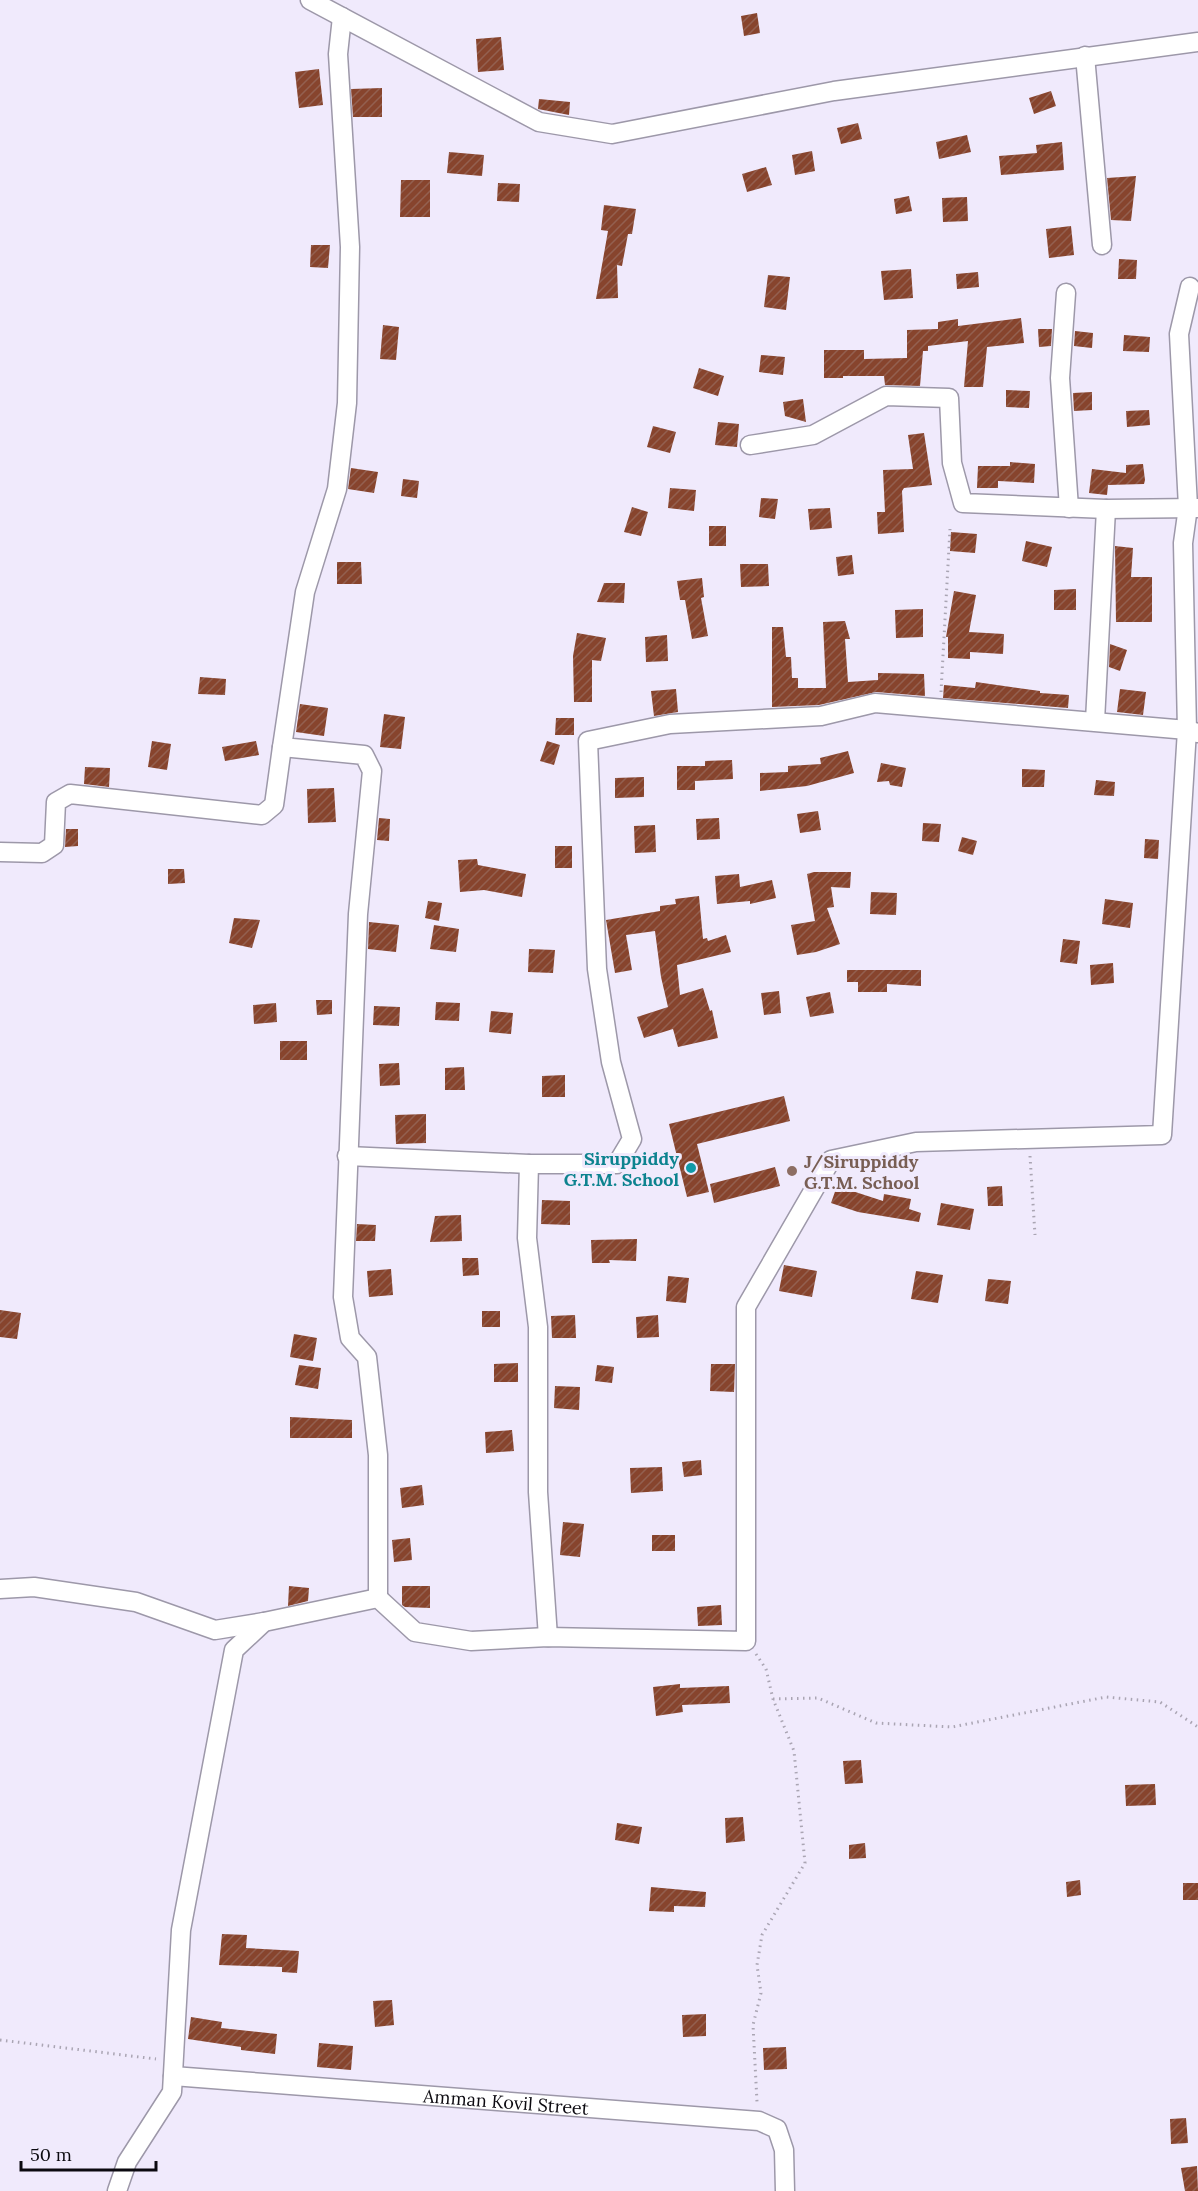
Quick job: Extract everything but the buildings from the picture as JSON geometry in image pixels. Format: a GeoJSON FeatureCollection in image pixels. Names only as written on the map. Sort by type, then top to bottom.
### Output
{"type":"FeatureCollection","features":[{"type":"Feature","properties":{"kind":"street"},"geometry":{"type":"LineString","coordinates":[[310,0],[539,122],[612,134],[834,91],[1198,42]]}},
{"type":"Feature","properties":{"kind":"street"},"geometry":{"type":"LineString","coordinates":[[0,852],[42,853],[54,845],[56,802],[70,794],[262,815],[274,805],[305,591],[337,489],[347,403],[350,248],[338,54],[342,17]]}},
{"type":"Feature","properties":{"kind":"street"},"geometry":{"type":"LineString","coordinates":[[1085,56],[1102,245]]}},
{"type":"Feature","properties":{"kind":"street"},"geometry":{"type":"LineString","coordinates":[[282,747],[364,755],[372,771],[358,914],[343,1297],[350,1338],[367,1357],[378,1455],[378,1598],[415,1632],[471,1641],[548,1636],[746,1641],[746,1307],[831,1160],[916,1142],[1162,1135],[1192,732],[1183,543],[1193,508],[1179,334],[1190,287]]}},
{"type":"Feature","properties":{"kind":"street"},"geometry":{"type":"LineString","coordinates":[[1065,293],[1060,378],[1070,508]]}},
{"type":"Feature","properties":{"kind":"street"},"geometry":{"type":"LineString","coordinates":[[750,445],[813,435],[886,396],[949,398],[952,463],[963,503],[1106,509],[1193,508]]}},
{"type":"Feature","properties":{"kind":"street"},"geometry":{"type":"LineString","coordinates":[[1095,721],[1106,509]]}},
{"type":"Feature","properties":{"kind":"street"},"geometry":{"type":"LineString","coordinates":[[347,1156],[529,1164],[617,1164],[632,1139],[611,1062],[597,969],[588,741],[670,724],[821,716],[875,703],[1095,721],[1192,732]]}},
{"type":"Feature","properties":{"kind":"street"},"geometry":{"type":"LineString","coordinates":[[529,1164],[527,1238],[538,1327],[538,1492],[548,1636]]}},
{"type":"Feature","properties":{"kind":"street"},"geometry":{"type":"LineString","coordinates":[[0,1589],[34,1587],[136,1602],[215,1630],[378,1598]]}},
{"type":"Feature","properties":{"kind":"street"},"geometry":{"type":"LineString","coordinates":[[117,2191],[127,2162],[172,2092],[181,1930],[234,1650],[264,1622]]}},
{"type":"Feature","properties":{"kind":"street","name":"Amman Kovil Street"},"geometry":{"type":"LineString","coordinates":[[174,2068],[759,2121]]}},
{"type":"Feature","properties":{"kind":"street"},"geometry":{"type":"LineString","coordinates":[[759,2121],[777,2129],[784,2151],[785,2191]]}},
{"type":"Feature","properties":{"kind":"path"},"geometry":{"type":"LineString","coordinates":[[940,707],[950,529]]}},
{"type":"Feature","properties":{"kind":"path"},"geometry":{"type":"LineString","coordinates":[[1028,1138],[1035,1235]]}},
{"type":"Feature","properties":{"kind":"path"},"geometry":{"type":"LineString","coordinates":[[746,1641],[766,1669],[773,1699],[794,1751],[805,1863],[762,1935],[758,1955],[761,1993],[753,2025],[759,2121]]}},
{"type":"Feature","properties":{"kind":"path"},"geometry":{"type":"LineString","coordinates":[[773,1699],[818,1698],[876,1723],[952,1727],[1106,1697],[1160,1702],[1198,1727]]}},
{"type":"Feature","properties":{"kind":"path"},"geometry":{"type":"LineString","coordinates":[[0,2040],[174,2068]]}},
{"type":"Feature","properties":{"kind":"place","name":"Siruppiddy G.T.M. School"},"geometry":{"type":"Point","coordinates":[691,1168]}},
{"type":"Feature","properties":{"kind":"place","name":"J/Siruppiddy G.T.M. School"},"geometry":{"type":"Point","coordinates":[792,1171]}}]}
